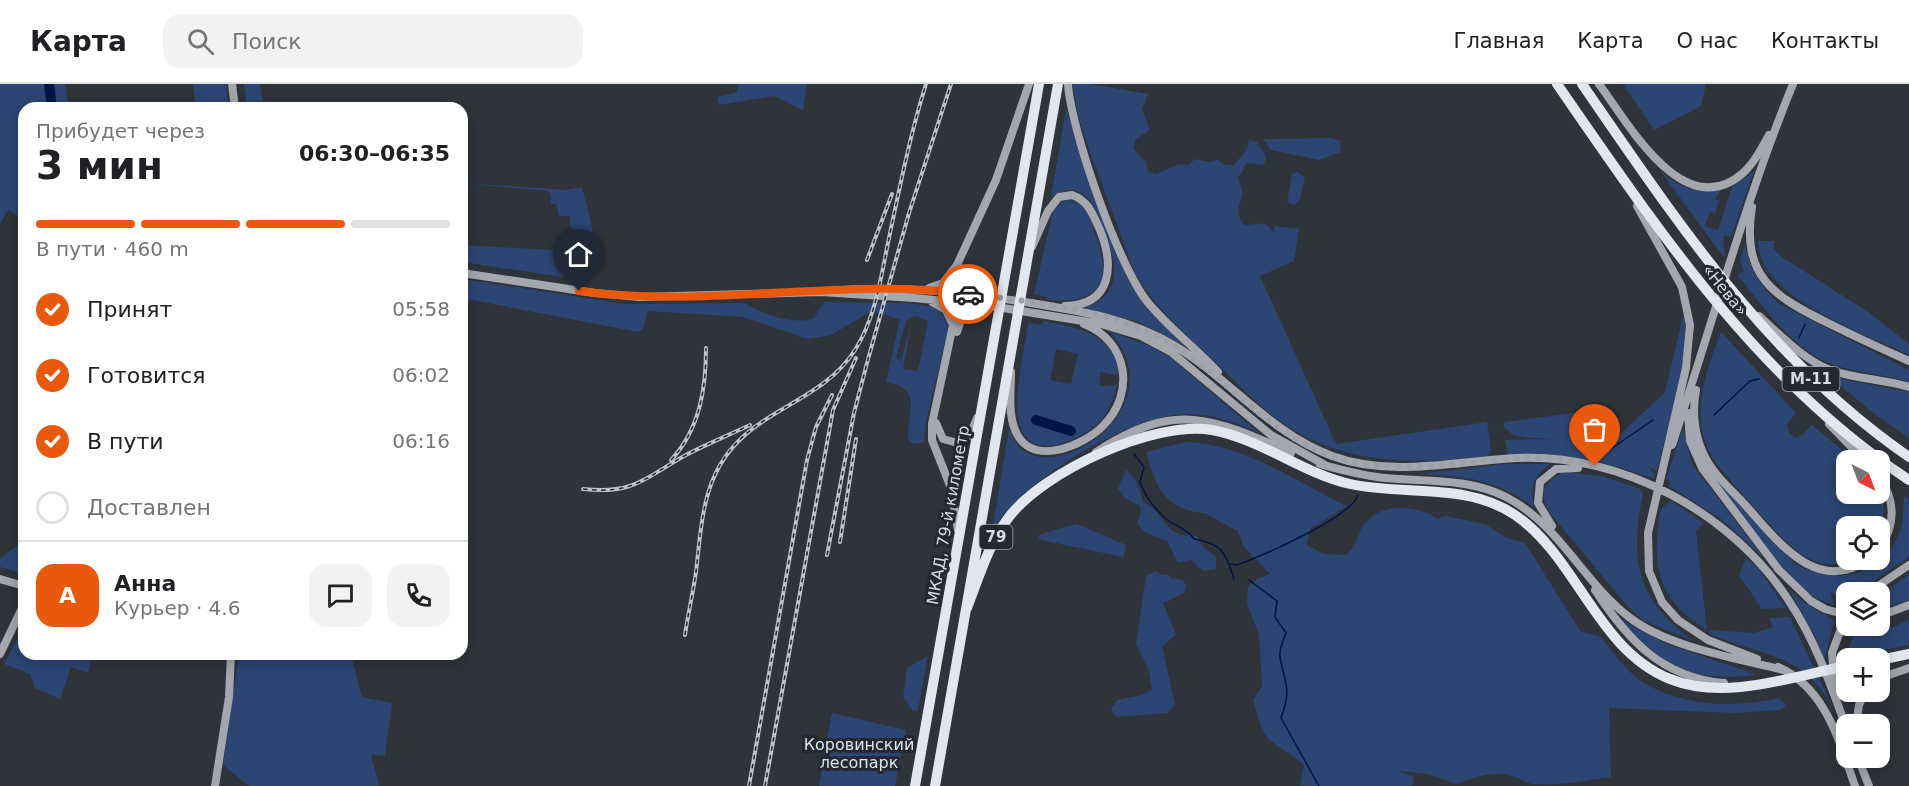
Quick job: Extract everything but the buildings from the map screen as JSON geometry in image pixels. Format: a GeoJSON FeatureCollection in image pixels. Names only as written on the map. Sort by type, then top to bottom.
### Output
{"type":"FeatureCollection","features":[{"type":"Feature","properties":{"kind":"highway","name":"МКАД, 79-й километр"},"geometry":{"type":"LineString","coordinates":[[915,786],[1039,84]]}},
{"type":"Feature","properties":{"kind":"highway","name":"МКАД, 79-й километр"},"geometry":{"type":"LineString","coordinates":[[934,786],[1058,84]]}},
{"type":"Feature","properties":{"kind":"highway","name":"«Нева»"},"geometry":{"type":"LineString","coordinates":[[1557,84],[1619,174],[1714,301],[1771,366],[1801,395],[1864,448],[1909,480]]}},
{"type":"Feature","properties":{"kind":"highway","name":"«Нева»"},"geometry":{"type":"LineString","coordinates":[[1582,84],[1727,286],[1758,323],[1814,381],[1874,432],[1909,457]]}},
{"type":"Feature","properties":{"kind":"highway"},"geometry":{"type":"LineString","coordinates":[[1071,470],[1133,440],[1159,432],[1190,428],[1228,434],[1312,472],[1347,483],[1474,497],[1513,514],[1535,532],[1618,639],[1649,667],[1667,678],[1696,686],[1724,688],[1836,668]]}},
{"type":"Feature","properties":{"kind":"highway","name":"79"},"geometry":{"type":"LineString","coordinates":[[967,608],[993,543],[1009,517],[1027,498],[1071,470]]}},
{"type":"Feature","properties":{"kind":"highway"},"geometry":{"type":"LineString","coordinates":[[1890,658],[1909,654]]}},
{"type":"Feature","properties":{"kind":"main road"},"geometry":{"type":"LineString","coordinates":[[232,84],[234,102]]}},
{"type":"Feature","properties":{"kind":"main road"},"geometry":{"type":"LineString","coordinates":[[924,289],[943,283],[957,265],[996,180],[1029,84]]}},
{"type":"Feature","properties":{"kind":"main road"},"geometry":{"type":"LineString","coordinates":[[1068,84],[1076,127],[1101,200],[1139,290],[1156,312],[1241,396]]}},
{"type":"Feature","properties":{"kind":"main road"},"geometry":{"type":"LineString","coordinates":[[1599,84],[1654,157],[1673,176],[1696,186],[1725,183],[1744,172],[1779,117]]}},
{"type":"Feature","properties":{"kind":"main road"},"geometry":{"type":"LineString","coordinates":[[1793,84],[1754,189],[1693,387],[1663,472],[1647,533],[1647,561],[1656,591],[1670,612],[1695,633],[1783,670],[1802,682],[1824,710],[1855,786]]}},
{"type":"Feature","properties":{"kind":"main road"},"geometry":{"type":"LineString","coordinates":[[1619,174],[1675,272],[1689,313],[1689,351],[1663,472]]}},
{"type":"Feature","properties":{"kind":"main road"},"geometry":{"type":"LineString","coordinates":[[1754,189],[1749,225],[1750,248],[1762,279],[1783,299],[1909,363]]}},
{"type":"Feature","properties":{"kind":"main road"},"geometry":{"type":"LineString","coordinates":[[1028,256],[1048,211],[1059,197],[1072,195],[1088,206],[1109,260],[1106,281],[1094,297],[1086,302],[1076,305],[1045,306]]}},
{"type":"Feature","properties":{"kind":"main road"},"geometry":{"type":"LineString","coordinates":[[468,274],[595,293],[640,297],[821,292],[863,287],[924,289],[1045,306],[1118,320],[1161,338],[1189,355],[1298,441],[1350,461],[1411,467],[1498,459],[1544,458],[1582,463],[1614,472],[1650,484],[1690,506],[1727,533],[1758,561],[1785,594],[1798,615],[1841,714]]}},
{"type":"Feature","properties":{"kind":"main road"},"geometry":{"type":"LineString","coordinates":[[1727,286],[1785,339],[1821,366],[1841,373],[1909,387]]}},
{"type":"Feature","properties":{"kind":"main road"},"geometry":{"type":"LineString","coordinates":[[821,292],[986,305],[1123,330],[1171,352],[1271,435],[1325,465]]}},
{"type":"Feature","properties":{"kind":"main road"},"geometry":{"type":"LineString","coordinates":[[914,298],[940,305],[951,316],[953,325],[932,435],[933,447],[954,497],[958,541]]}},
{"type":"Feature","properties":{"kind":"main road"},"geometry":{"type":"LineString","coordinates":[[982,406],[970,435],[965,441],[953,444],[939,435],[936,422],[959,320],[968,308],[986,305]]}},
{"type":"Feature","properties":{"kind":"main road"},"geometry":{"type":"LineString","coordinates":[[1011,354],[1012,419],[1021,440],[1032,449],[1045,452],[1060,449],[1086,438],[1108,420],[1122,390],[1122,365],[1115,346],[1107,338],[1072,320]]}},
{"type":"Feature","properties":{"kind":"main road"},"geometry":{"type":"LineString","coordinates":[[1701,360],[1694,400],[1694,423],[1704,455],[1718,475],[1782,545],[1808,565],[1819,569],[1836,570]]}},
{"type":"Feature","properties":{"kind":"main road"},"geometry":{"type":"LineString","coordinates":[[1693,387],[1689,405],[1688,429],[1693,450],[1702,468],[1788,581],[1811,601],[1836,612]]}},
{"type":"Feature","properties":{"kind":"main road"},"geometry":{"type":"LineString","coordinates":[[1801,395],[1854,450]]}},
{"type":"Feature","properties":{"kind":"main road"},"geometry":{"type":"LineString","coordinates":[[1071,470],[1097,450],[1139,428],[1186,418],[1231,426],[1325,465],[1369,476],[1455,482],[1489,489],[1520,504],[1566,547]]}},
{"type":"Feature","properties":{"kind":"main road"},"geometry":{"type":"LineString","coordinates":[[1614,472],[1564,466],[1550,472],[1540,482],[1537,496],[1540,507],[1616,621],[1652,658],[1686,676],[1714,682],[1748,685]]}},
{"type":"Feature","properties":{"kind":"main road"},"geometry":{"type":"LineString","coordinates":[[1890,502],[1892,517],[1890,530]]}},
{"type":"Feature","properties":{"kind":"main road"},"geometry":{"type":"LineString","coordinates":[[1578,564],[1618,608],[1643,627],[1713,652],[1783,670]]}},
{"type":"Feature","properties":{"kind":"main road"},"geometry":{"type":"LineString","coordinates":[[1884,582],[1909,565]]}},
{"type":"Feature","properties":{"kind":"main road"},"geometry":{"type":"LineString","coordinates":[[0,579],[18,584]]}},
{"type":"Feature","properties":{"kind":"main road"},"geometry":{"type":"LineString","coordinates":[[1890,612],[1909,605]]}},
{"type":"Feature","properties":{"kind":"main road"},"geometry":{"type":"LineString","coordinates":[[0,654],[18,616]]}},
{"type":"Feature","properties":{"kind":"main road"},"geometry":{"type":"LineString","coordinates":[[1836,636],[1832,668],[1843,714]]}},
{"type":"Feature","properties":{"kind":"main road"},"geometry":{"type":"LineString","coordinates":[[215,786],[229,697],[231,660]]}},
{"type":"Feature","properties":{"kind":"main road"},"geometry":{"type":"LineString","coordinates":[[1890,675],[1909,668]]}},
{"type":"Feature","properties":{"kind":"main road"},"geometry":{"type":"LineString","coordinates":[[1862,768],[1869,786]]}},
{"type":"Feature","properties":{"kind":"green space"},"geometry":{"type":"Polygon","coordinates":[[[0,84],[65,84],[68,102],[18,102],[18,216],[8,210],[0,224],[0,84]]]}},
{"type":"Feature","properties":{"kind":"green space"},"geometry":{"type":"Polygon","coordinates":[[[193,84],[226,84],[228,102],[195,102],[193,84]]]}},
{"type":"Feature","properties":{"kind":"green space"},"geometry":{"type":"Polygon","coordinates":[[[244,84],[260,84],[263,102],[246,102],[244,84]]]}},
{"type":"Feature","properties":{"kind":"green space"},"geometry":{"type":"Polygon","coordinates":[[[738,84],[807,84],[803,110],[775,96],[719,105],[717,97],[737,92],[738,84]]]}},
{"type":"Feature","properties":{"kind":"green space"},"geometry":{"type":"Polygon","coordinates":[[[1073,84],[1091,84],[1148,94],[1142,109],[1150,130],[1135,140],[1134,149],[1146,162],[1148,171],[1155,174],[1180,164],[1188,165],[1195,159],[1210,162],[1218,160],[1225,165],[1234,165],[1247,149],[1249,140],[1257,142],[1266,157],[1264,165],[1247,163],[1238,178],[1243,194],[1239,206],[1239,217],[1244,225],[1264,224],[1273,232],[1275,226],[1299,229],[1294,261],[1260,276],[1336,444],[1487,422],[1491,450],[1487,457],[1406,461],[1354,454],[1329,447],[1305,436],[1281,422],[1255,401],[1171,320],[1135,273],[1078,116],[1073,84]]]}},
{"type":"Feature","properties":{"kind":"green space"},"geometry":{"type":"Polygon","coordinates":[[[1623,84],[1706,84],[1701,106],[1654,130],[1623,84]]]}},
{"type":"Feature","properties":{"kind":"green space"},"geometry":{"type":"Polygon","coordinates":[[[1066,109],[1096,200],[1127,278],[1149,311],[1186,347],[1139,322],[1083,308],[1097,302],[1106,294],[1112,285],[1114,264],[1099,217],[1087,197],[1070,190],[1051,197],[1066,109]]]}},
{"type":"Feature","properties":{"kind":"green space"},"geometry":{"type":"Polygon","coordinates":[[[1331,138],[1340,141],[1341,152],[1319,160],[1271,150],[1263,139],[1331,138]]]}},
{"type":"Feature","properties":{"kind":"green space"},"geometry":{"type":"Polygon","coordinates":[[[1659,169],[1687,188],[1703,191],[1721,190],[1715,199],[1719,201],[1715,213],[1710,212],[1705,226],[1718,230],[1732,187],[1754,171],[1731,237],[1724,235],[1724,258],[1659,169]]]}},
{"type":"Feature","properties":{"kind":"green space"},"geometry":{"type":"Polygon","coordinates":[[[1297,172],[1305,177],[1300,200],[1294,205],[1287,202],[1292,174],[1297,172]]]}},
{"type":"Feature","properties":{"kind":"green space"},"geometry":{"type":"Polygon","coordinates":[[[468,183],[566,190],[582,187],[594,242],[588,266],[578,274],[563,277],[468,263],[468,245],[552,250],[586,256],[587,233],[575,232],[570,225],[570,216],[559,216],[556,204],[551,204],[551,194],[547,191],[468,183]]]}},
{"type":"Feature","properties":{"kind":"green space"},"geometry":{"type":"Polygon","coordinates":[[[1068,200],[1080,204],[1090,218],[1101,251],[1102,277],[1098,287],[1090,294],[1080,298],[1047,300],[1047,297],[1034,294],[1053,211],[1062,202],[1068,200]]]}},
{"type":"Feature","properties":{"kind":"green space"},"geometry":{"type":"Polygon","coordinates":[[[1758,241],[1774,241],[1774,249],[1779,255],[1868,312],[1909,344],[1909,355],[1842,324],[1794,296],[1775,279],[1762,261],[1758,241]]]}},
{"type":"Feature","properties":{"kind":"green space"},"geometry":{"type":"Polygon","coordinates":[[[1745,244],[1757,277],[1780,304],[1909,370],[1909,382],[1840,367],[1824,361],[1796,341],[1770,315],[1737,275],[1744,271],[1740,259],[1745,244]]]}},
{"type":"Feature","properties":{"kind":"green space"},"geometry":{"type":"Polygon","coordinates":[[[468,280],[625,304],[745,303],[769,315],[798,321],[814,318],[824,302],[909,303],[933,307],[945,315],[948,330],[926,421],[924,442],[913,444],[908,439],[911,411],[909,396],[898,385],[886,382],[900,319],[870,312],[831,335],[808,339],[743,317],[648,311],[643,329],[638,332],[468,299],[468,280]],[[915,316],[906,321],[896,358],[901,361],[911,324],[903,369],[918,371],[928,321],[915,316]]]}},
{"type":"Feature","properties":{"kind":"green space"},"geometry":{"type":"Polygon","coordinates":[[[1684,312],[1686,330],[1682,370],[1657,471],[1648,467],[1655,474],[1654,479],[1618,467],[1582,459],[1546,455],[1508,455],[1505,440],[1555,439],[1611,443],[1665,392],[1684,312]]]}},
{"type":"Feature","properties":{"kind":"green space"},"geometry":{"type":"Polygon","coordinates":[[[1043,321],[1080,329],[1101,340],[1109,348],[1119,372],[1116,375],[1100,372],[1100,386],[1117,385],[1102,419],[1072,440],[1048,446],[1028,439],[1021,428],[1017,405],[1028,323],[1042,325],[1043,321]],[[1056,349],[1050,380],[1071,384],[1078,354],[1056,349]]]}},
{"type":"Feature","properties":{"kind":"green space"},"geometry":{"type":"Polygon","coordinates":[[[1109,331],[1147,345],[1170,357],[1259,433],[1228,421],[1186,414],[1153,420],[1128,429],[1073,458],[1047,476],[1023,495],[992,532],[1009,428],[1020,448],[1038,457],[1060,456],[1084,446],[1105,431],[1121,410],[1129,385],[1126,359],[1109,331]]]}},
{"type":"Feature","properties":{"kind":"green space"},"geometry":{"type":"Polygon","coordinates":[[[1721,332],[1796,413],[1787,424],[1789,433],[1795,438],[1802,435],[1812,425],[1842,450],[1836,450],[1836,504],[1883,504],[1884,516],[1836,516],[1836,564],[1815,561],[1799,552],[1775,530],[1717,465],[1708,449],[1701,416],[1701,399],[1721,332]]]}},
{"type":"Feature","properties":{"kind":"green space"},"geometry":{"type":"Polygon","coordinates":[[[1830,377],[1909,392],[1909,438],[1877,416],[1830,377]]]}},
{"type":"Feature","properties":{"kind":"green space"},"geometry":{"type":"Polygon","coordinates":[[[1595,410],[1611,432],[1616,432],[1612,439],[1596,442],[1522,437],[1513,435],[1503,426],[1505,422],[1595,410]]]}},
{"type":"Feature","properties":{"kind":"green space"},"geometry":{"type":"Polygon","coordinates":[[[1683,428],[1692,464],[1765,559],[1721,519],[1669,486],[1670,481],[1666,479],[1683,428]]]}},
{"type":"Feature","properties":{"kind":"green space"},"geometry":{"type":"Polygon","coordinates":[[[1185,442],[1207,444],[1248,456],[1347,506],[1310,529],[1306,545],[1324,554],[1346,555],[1365,523],[1384,510],[1412,509],[1422,511],[1437,519],[1445,516],[1485,524],[1507,538],[1525,543],[1581,632],[1600,636],[1626,668],[1644,683],[1676,697],[1693,701],[1727,704],[1779,698],[1786,705],[1781,710],[1735,713],[1609,708],[1611,777],[1572,783],[1542,784],[1530,783],[1508,775],[1493,774],[1456,784],[1429,774],[1398,771],[1414,777],[1412,786],[1300,786],[1304,765],[1267,737],[1253,700],[1262,686],[1259,635],[1247,604],[1248,587],[1257,579],[1270,574],[1244,547],[1238,531],[1207,514],[1191,511],[1172,502],[1160,489],[1152,472],[1146,452],[1185,442]]]}},
{"type":"Feature","properties":{"kind":"green space"},"geometry":{"type":"Polygon","coordinates":[[[1503,464],[1550,464],[1540,473],[1534,483],[1532,495],[1535,508],[1507,491],[1480,481],[1418,474],[1503,464]]]}},
{"type":"Feature","properties":{"kind":"green space"},"geometry":{"type":"Polygon","coordinates":[[[1126,470],[1136,480],[1143,502],[1153,508],[1171,530],[1181,535],[1197,536],[1202,546],[1216,557],[1216,569],[1203,571],[1191,560],[1178,563],[1167,541],[1144,532],[1137,523],[1141,512],[1140,506],[1125,498],[1118,489],[1126,470]]]}},
{"type":"Feature","properties":{"kind":"green space"},"geometry":{"type":"Polygon","coordinates":[[[1563,472],[1602,476],[1640,489],[1643,494],[1637,539],[1642,577],[1660,611],[1694,641],[1644,621],[1629,608],[1549,512],[1544,499],[1545,489],[1551,480],[1563,472]]]}},
{"type":"Feature","properties":{"kind":"green space"},"geometry":{"type":"Polygon","coordinates":[[[1719,483],[1794,563],[1810,571],[1827,575],[1843,575],[1863,570],[1890,570],[1890,549],[1902,524],[1904,496],[1909,499],[1909,557],[1873,582],[1836,582],[1836,595],[1830,592],[1834,605],[1808,593],[1787,573],[1725,494],[1719,483]]]}},
{"type":"Feature","properties":{"kind":"green space"},"geometry":{"type":"Polygon","coordinates":[[[1671,501],[1704,523],[1696,531],[1707,630],[1681,610],[1671,599],[1660,575],[1657,545],[1660,512],[1671,501]]]}},
{"type":"Feature","properties":{"kind":"green space"},"geometry":{"type":"Polygon","coordinates":[[[1077,524],[1126,545],[1123,557],[1037,539],[1041,534],[1077,524]]]}},
{"type":"Feature","properties":{"kind":"green space"},"geometry":{"type":"Polygon","coordinates":[[[18,545],[18,572],[0,567],[0,558],[18,545]]]}},
{"type":"Feature","properties":{"kind":"green space"},"geometry":{"type":"Polygon","coordinates":[[[1746,558],[1757,567],[1786,608],[1762,609],[1739,575],[1746,558]]]}},
{"type":"Feature","properties":{"kind":"green space"},"geometry":{"type":"Polygon","coordinates":[[[1156,571],[1161,575],[1167,574],[1171,578],[1183,580],[1186,585],[1184,593],[1163,603],[1176,635],[1162,646],[1175,705],[1167,713],[1116,717],[1111,709],[1117,700],[1142,695],[1152,689],[1149,671],[1136,644],[1146,576],[1156,571]]]}},
{"type":"Feature","properties":{"kind":"green space"},"geometry":{"type":"Polygon","coordinates":[[[1909,575],[1909,600],[1890,607],[1890,588],[1909,575]]]}},
{"type":"Feature","properties":{"kind":"green space"},"geometry":{"type":"Polygon","coordinates":[[[1788,588],[1803,602],[1834,620],[1824,661],[1816,638],[1788,588]]]}},
{"type":"Feature","properties":{"kind":"green space"},"geometry":{"type":"Polygon","coordinates":[[[1790,617],[1833,708],[1821,689],[1794,666],[1779,658],[1708,633],[1710,630],[1754,633],[1773,627],[1769,618],[1790,617]]]}},
{"type":"Feature","properties":{"kind":"green space"},"geometry":{"type":"Polygon","coordinates":[[[1618,618],[1667,644],[1758,675],[1712,676],[1679,668],[1651,649],[1618,618]]]}},
{"type":"Feature","properties":{"kind":"green space"},"geometry":{"type":"Polygon","coordinates":[[[1909,620],[1909,645],[1890,649],[1848,648],[1854,636],[1890,636],[1890,628],[1909,620]]]}},
{"type":"Feature","properties":{"kind":"green space"},"geometry":{"type":"Polygon","coordinates":[[[18,638],[18,660],[91,660],[88,673],[71,667],[60,699],[35,688],[30,674],[4,664],[18,638]]]}},
{"type":"Feature","properties":{"kind":"green space"},"geometry":{"type":"Polygon","coordinates":[[[928,656],[918,710],[913,711],[903,697],[907,668],[928,656]]]}},
{"type":"Feature","properties":{"kind":"green space"},"geometry":{"type":"Polygon","coordinates":[[[238,660],[353,660],[362,697],[392,703],[385,756],[371,755],[379,786],[249,786],[223,765],[238,660]]]}},
{"type":"Feature","properties":{"kind":"green space","name":"Коровинский лесопарк"},"geometry":{"type":"Polygon","coordinates":[[[832,713],[906,730],[895,786],[819,786],[832,713]]]}},
{"type":"Feature","properties":{"kind":"waterway"},"geometry":{"type":"LineString","coordinates":[[49,84],[51,102]]}},
{"type":"Feature","properties":{"kind":"waterway"},"geometry":{"type":"LineString","coordinates":[[1799,338],[1805,324]]}},
{"type":"Feature","properties":{"kind":"waterway"},"geometry":{"type":"LineString","coordinates":[[1714,415],[1750,381],[1759,379]]}},
{"type":"Feature","properties":{"kind":"waterway"},"geometry":{"type":"LineString","coordinates":[[1036,420],[1071,431]]}},
{"type":"Feature","properties":{"kind":"waterway"},"geometry":{"type":"LineString","coordinates":[[1602,455],[1653,420]]}},
{"type":"Feature","properties":{"kind":"waterway"},"geometry":{"type":"LineString","coordinates":[[1134,454],[1144,467],[1140,482],[1154,506],[1168,520],[1194,539],[1204,541],[1222,551],[1234,579]]}},
{"type":"Feature","properties":{"kind":"waterway"},"geometry":{"type":"LineString","coordinates":[[1231,564],[1237,565],[1265,554],[1323,525],[1352,504],[1358,495]]}},
{"type":"Feature","properties":{"kind":"waterway"},"geometry":{"type":"LineString","coordinates":[[1249,580],[1277,601],[1275,617],[1286,633],[1280,654],[1287,693],[1281,718],[1319,786]]}},
{"type":"Feature","properties":{"kind":"railway"},"geometry":{"type":"LineString","coordinates":[[685,635],[701,527],[710,488],[717,470],[728,453],[743,437],[836,373],[855,350],[868,324],[877,296],[915,122],[926,84]]}},
{"type":"Feature","properties":{"kind":"railway"},"geometry":{"type":"LineString","coordinates":[[827,555],[854,413],[867,363],[909,213],[951,84]]}},
{"type":"Feature","properties":{"kind":"railway"},"geometry":{"type":"LineString","coordinates":[[867,260],[892,194]]}},
{"type":"Feature","properties":{"kind":"railway"},"geometry":{"type":"LineString","coordinates":[[671,460],[681,448],[695,421],[703,393],[706,348]]}},
{"type":"Feature","properties":{"kind":"railway"},"geometry":{"type":"LineString","coordinates":[[765,786],[833,410],[856,358]]}},
{"type":"Feature","properties":{"kind":"railway"},"geometry":{"type":"LineString","coordinates":[[749,786],[807,460],[816,427],[832,395]]}},
{"type":"Feature","properties":{"kind":"railway"},"geometry":{"type":"LineString","coordinates":[[583,489],[627,487],[686,455],[750,425]]}},
{"type":"Feature","properties":{"kind":"railway"},"geometry":{"type":"LineString","coordinates":[[840,542],[856,439]]}},
{"type":"Feature","properties":{"kind":"way so far"},"geometry":{"type":"LineString","coordinates":[[968,294],[1084,313],[1135,326],[1189,355],[1277,427],[1298,441],[1350,461],[1411,467],[1498,459],[1544,458],[1595,466]]}},
{"type":"Feature","properties":{"kind":"route"},"geometry":{"type":"LineString","coordinates":[[579,291],[640,297],[821,292],[863,287],[924,289],[968,294]]}}]}
